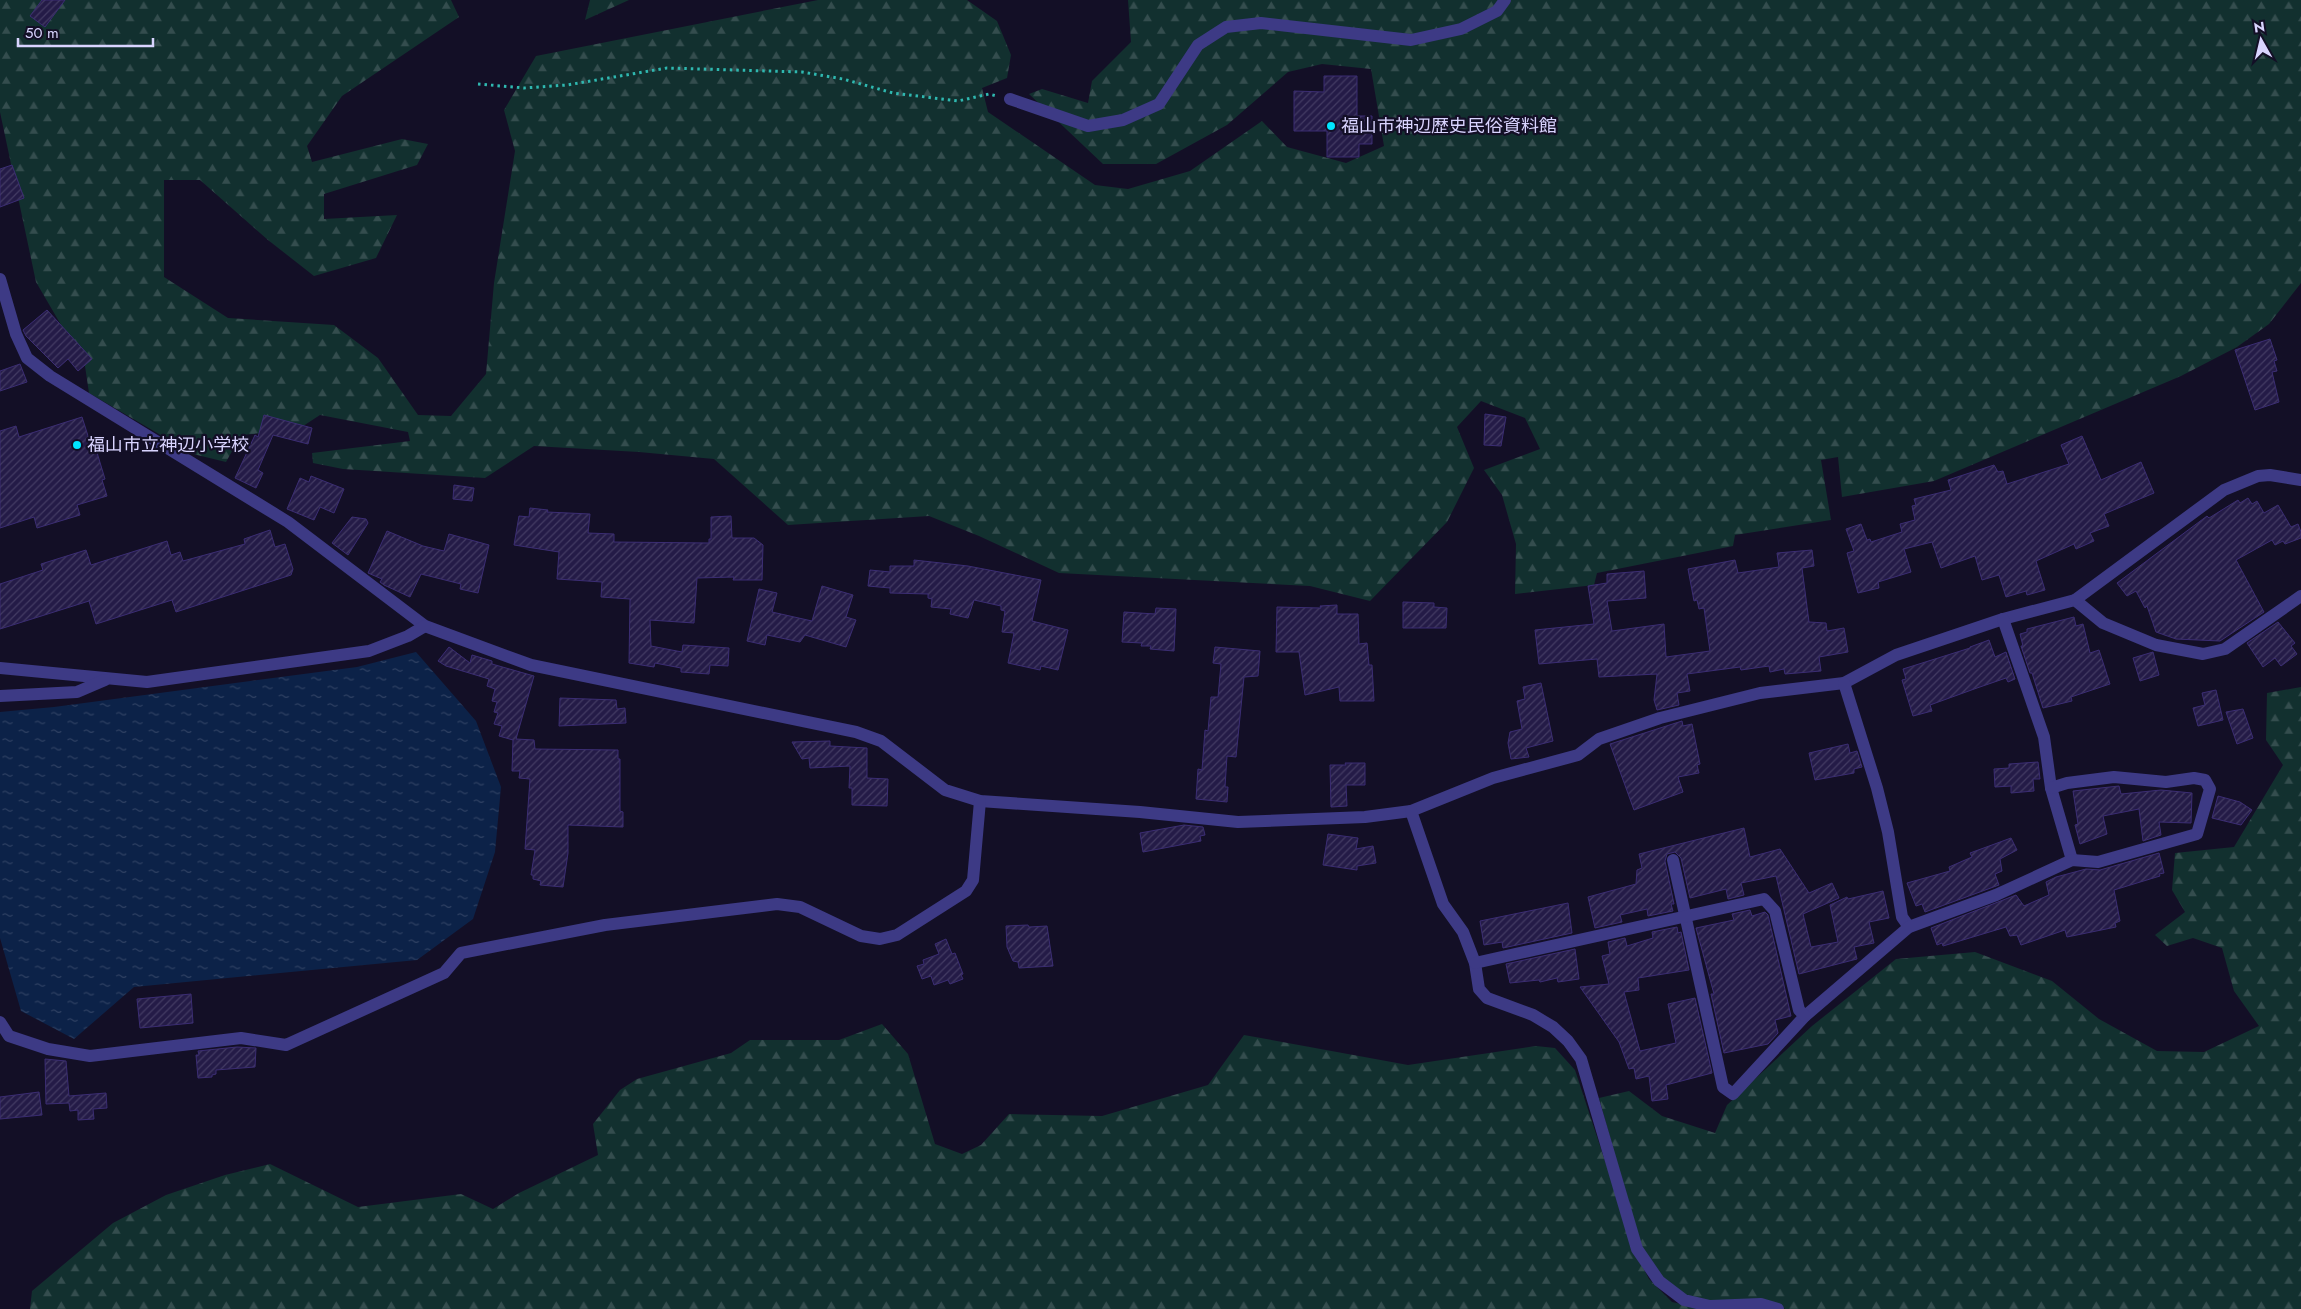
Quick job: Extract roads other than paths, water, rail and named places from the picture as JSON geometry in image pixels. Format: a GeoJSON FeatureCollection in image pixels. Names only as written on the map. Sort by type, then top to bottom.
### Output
{"type":"FeatureCollection","features":[{"type":"Feature","properties":{"kind":"street"},"geometry":{"type":"LineString","coordinates":[[1010,99],[1088,126],[1123,120],[1159,104],[1198,45],[1226,28],[1261,22],[1411,40],[1461,29],[1497,12],[1505,0]]}},
{"type":"Feature","properties":{"kind":"street"},"geometry":{"type":"LineString","coordinates":[[0,279],[16,334],[27,358],[50,376],[288,522],[425,626],[531,665],[856,732],[880,741],[945,790],[980,801],[1140,812],[1238,822],[1365,817],[1410,811],[1493,778],[1578,755],[1599,739],[1660,718],[1760,693],[1844,683],[1896,655],[2003,619],[2075,600],[2224,490],[2258,476],[2270,475],[2301,480]]}},
{"type":"Feature","properties":{"kind":"street"},"geometry":{"type":"LineString","coordinates":[[2075,600],[2103,623],[2156,645],[2203,654],[2225,649],[2301,596]]}},
{"type":"Feature","properties":{"kind":"street"},"geometry":{"type":"LineString","coordinates":[[2003,619],[2044,737],[2051,788],[2072,860]]}},
{"type":"Feature","properties":{"kind":"street"},"geometry":{"type":"LineString","coordinates":[[0,668],[147,682],[369,651],[408,636],[425,626]]}},
{"type":"Feature","properties":{"kind":"street"},"geometry":{"type":"LineString","coordinates":[[0,696],[77,692],[107,679]]}},
{"type":"Feature","properties":{"kind":"street"},"geometry":{"type":"LineString","coordinates":[[1844,683],[1877,788],[1888,832],[1902,917],[1909,926]]}},
{"type":"Feature","properties":{"kind":"street"},"geometry":{"type":"LineString","coordinates":[[1673,860],[1722,1087],[1733,1094],[1805,1016],[1909,926],[1996,895],[2072,860],[2104,861],[2197,834],[2210,789],[2205,780],[2194,778],[2166,782],[2114,777],[2067,783],[2051,788]]}},
{"type":"Feature","properties":{"kind":"street"},"geometry":{"type":"LineString","coordinates":[[0,1022],[4,1040],[90,1056],[241,1038],[286,1045],[444,973],[461,953],[605,925],[777,904],[800,908],[861,936],[880,939],[897,935],[966,891],[973,880],[980,801]]}},
{"type":"Feature","properties":{"kind":"street"},"geometry":{"type":"LineString","coordinates":[[1410,811],[1444,904],[1463,932],[1475,963],[1479,989],[1487,998],[1533,1015],[1553,1027],[1568,1041],[1581,1059],[1638,1249],[1659,1280],[1684,1300],[1710,1306],[1761,1304],[1778,1309]]}},
{"type":"Feature","properties":{"kind":"street"},"geometry":{"type":"LineString","coordinates":[[1475,963],[1764,899],[1775,911],[1799,1010],[1805,1016]]}},
{"type":"Feature","properties":{"kind":"water"},"geometry":{"type":"Polygon","coordinates":[[[416,652],[476,721],[501,787],[495,852],[473,919],[417,960],[134,987],[74,1039],[21,1011],[0,938],[0,712],[54,707],[357,667],[416,652]]]}},
{"type":"Feature","properties":{"kind":"place","name":"福山市神辺歴史民俗資料館"},"geometry":{"type":"Point","coordinates":[1331,126]}},
{"type":"Feature","properties":{"kind":"place","name":"福山市立神辺小学校"},"geometry":{"type":"Point","coordinates":[77,445]}}]}
